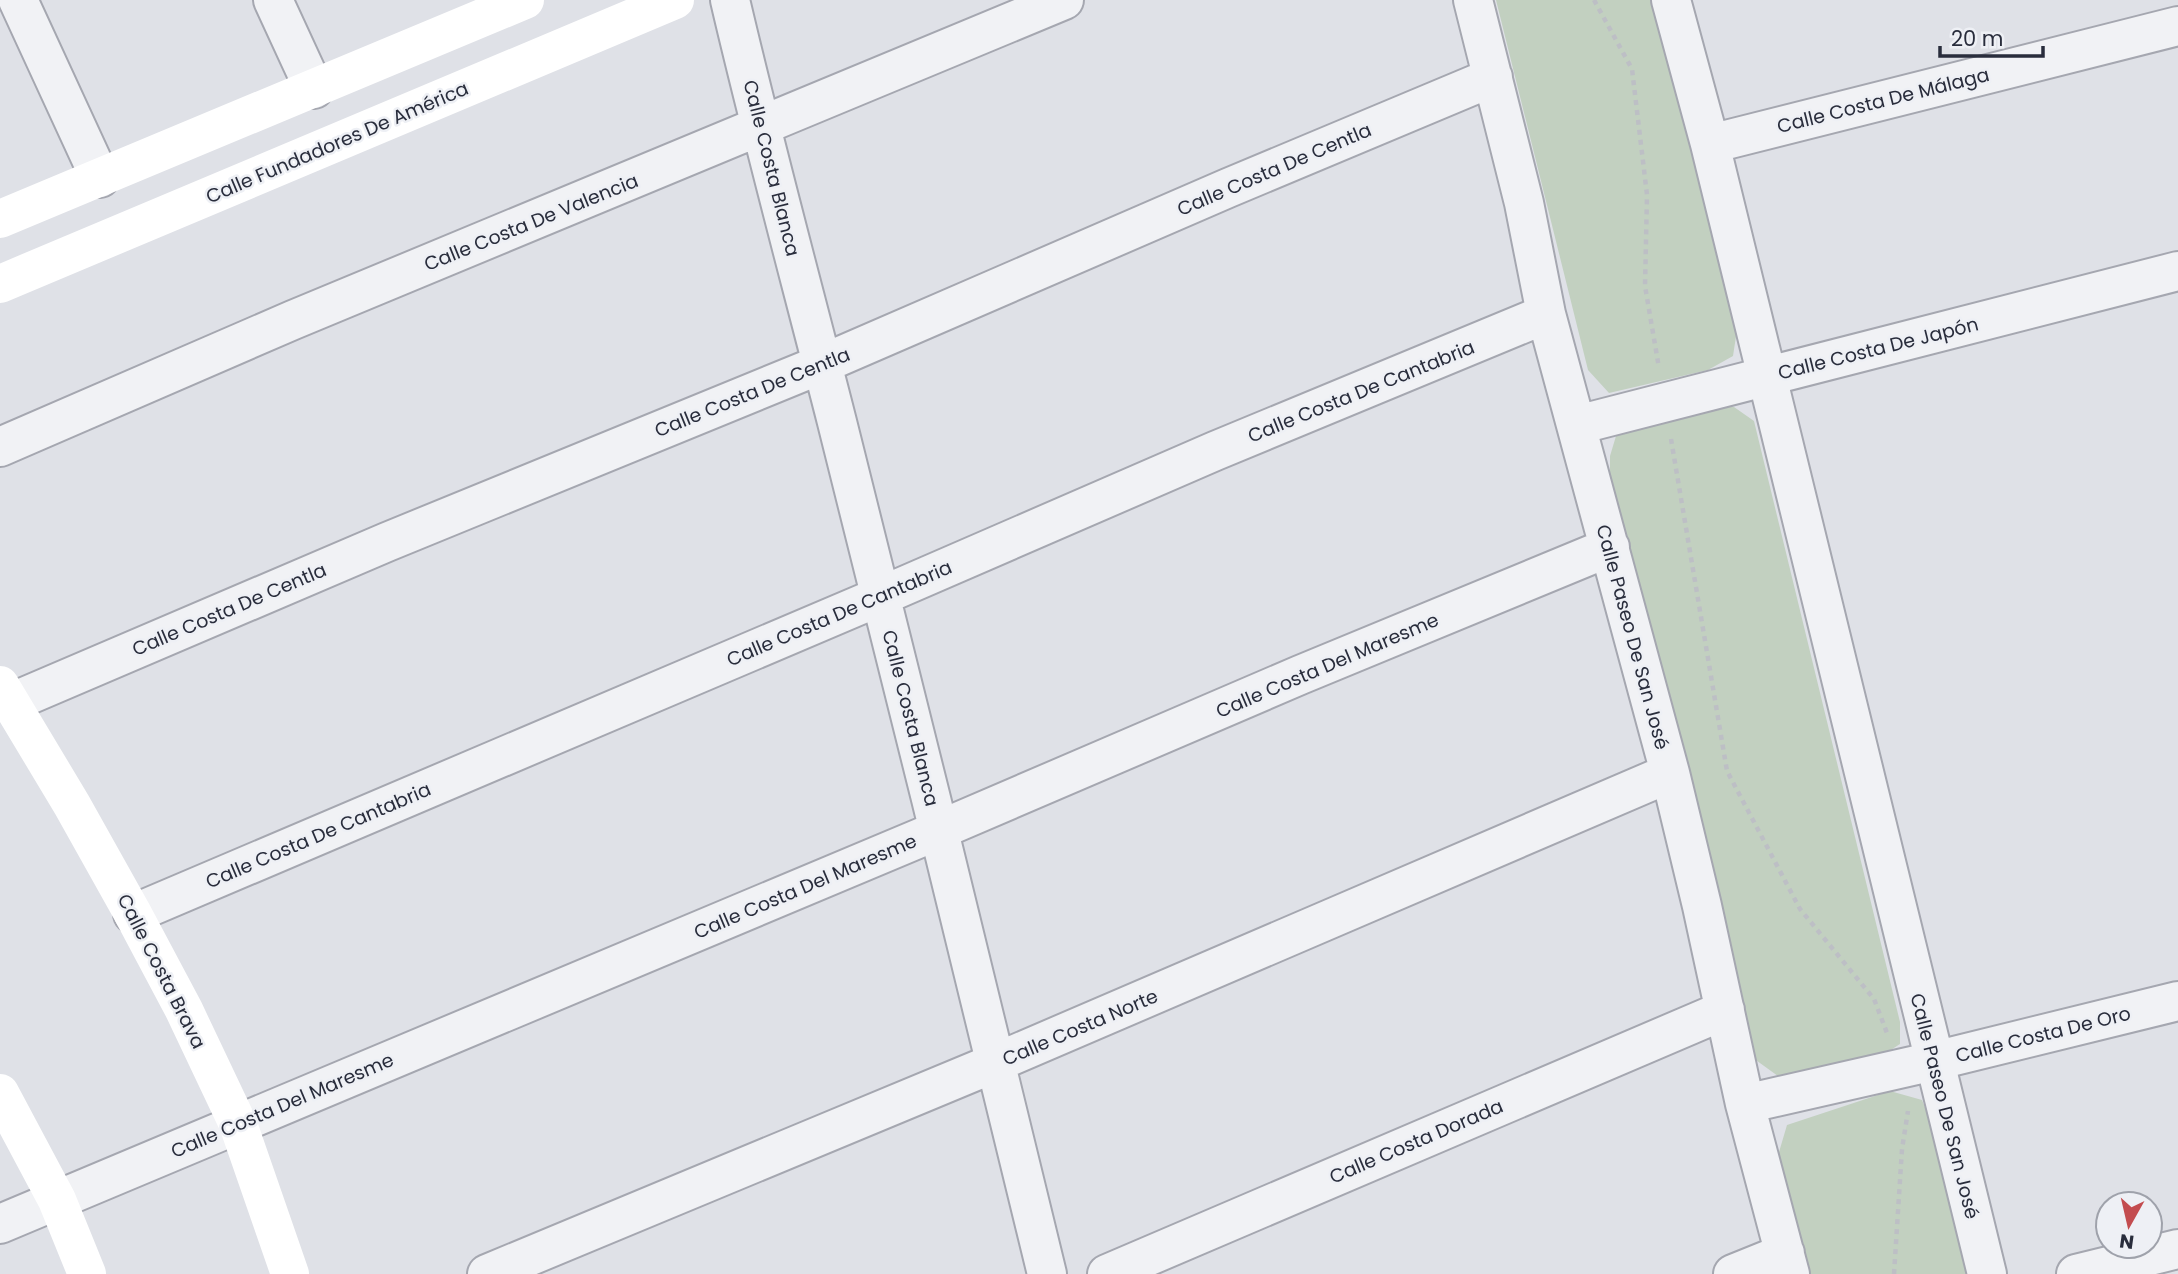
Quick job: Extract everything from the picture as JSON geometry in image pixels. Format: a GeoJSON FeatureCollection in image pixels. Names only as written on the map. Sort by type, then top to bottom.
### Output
{"type":"FeatureCollection","features":[{"type":"Feature","properties":{"kind":"main road"},"geometry":{"type":"LineString","coordinates":[[0,219],[525,0]]}},
{"type":"Feature","properties":{"kind":"main road","name":"Calle Fundadores De América"},"geometry":{"type":"LineString","coordinates":[[0,284],[674,0]]}},
{"type":"Feature","properties":{"kind":"main road","name":"Calle Costa Brava"},"geometry":{"type":"LineString","coordinates":[[5,694],[134,914],[184,1010],[238,1124],[290,1274]]}},
{"type":"Feature","properties":{"kind":"main road"},"geometry":{"type":"LineString","coordinates":[[0,1093],[57,1200],[87,1274]]}},
{"type":"Feature","properties":{"kind":"street"},"geometry":{"type":"LineString","coordinates":[[18,0],[100,178]]}},
{"type":"Feature","properties":{"kind":"street"},"geometry":{"type":"LineString","coordinates":[[273,0],[314,89]]}},
{"type":"Feature","properties":{"kind":"street","name":"Calle Costa Blanca"},"geometry":{"type":"LineString","coordinates":[[730,0],[760,128],[881,596],[1047,1274]]}},
{"type":"Feature","properties":{"kind":"street","name":"Calle Costa De Valencia"},"geometry":{"type":"LineString","coordinates":[[0,447],[293,320],[1064,0]]}},
{"type":"Feature","properties":{"kind":"street","name":"Calle Paseo De San José"},"geometry":{"type":"LineString","coordinates":[[1473,0],[1524,203],[1546,314],[1670,773],[1745,1104],[1788,1264]]}},
{"type":"Feature","properties":{"kind":"street","name":"Calle Paseo De San José"},"geometry":{"type":"LineString","coordinates":[[1671,0],[1710,144],[1766,376],[1918,1065],[1987,1274]]}},
{"type":"Feature","properties":{"kind":"street","name":"Calle Costa De Málaga"},"geometry":{"type":"LineString","coordinates":[[1710,144],[2178,26]]}},
{"type":"Feature","properties":{"kind":"street","name":"Calle Costa De Centla"},"geometry":{"type":"LineString","coordinates":[[5,694],[375,547],[822,364],[1493,77]]}},
{"type":"Feature","properties":{"kind":"street","name":"Calle Costa De Japón"},"geometry":{"type":"LineString","coordinates":[[1577,425],[2178,271]]}},
{"type":"Feature","properties":{"kind":"street","name":"Calle Costa De Cantabria"},"geometry":{"type":"LineString","coordinates":[[134,914],[1215,451],[1546,314]]}},
{"type":"Feature","properties":{"kind":"street","name":"Calle Costa Del Maresme"},"geometry":{"type":"LineString","coordinates":[[0,1224],[939,830],[1300,675],[1610,547]]}},
{"type":"Feature","properties":{"kind":"street","name":"Calle Costa Norte"},"geometry":{"type":"LineString","coordinates":[[487,1274],[996,1062],[1670,773]]}},
{"type":"Feature","properties":{"kind":"street","name":"Calle Costa De Oro"},"geometry":{"type":"LineString","coordinates":[[1745,1104],[2178,1001]]}},
{"type":"Feature","properties":{"kind":"street","name":"Calle Costa Dorada"},"geometry":{"type":"LineString","coordinates":[[1107,1274],[1725,1010]]}},
{"type":"Feature","properties":{"kind":"street"},"geometry":{"type":"LineString","coordinates":[[2076,1274],[2178,1249]]}},
{"type":"Feature","properties":{"kind":"street"},"geometry":{"type":"LineString","coordinates":[[1733,1274],[1788,1264]]}},
{"type":"Feature","properties":{"kind":"path"},"geometry":{"type":"LineString","coordinates":[[1594,0],[1632,69],[1647,195],[1645,286],[1727,771],[1800,909],[1874,999],[1918,1065],[1902,1149],[1894,1274]]}},
{"type":"Feature","properties":{"kind":"green space"},"geometry":{"type":"Polygon","coordinates":[[[1496,0],[1655,0],[1737,330],[1733,356],[1708,370],[1609,393],[1588,370],[1496,0]]]}},
{"type":"Feature","properties":{"kind":"green space"},"geometry":{"type":"Polygon","coordinates":[[[1721,405],[1734,407],[1754,421],[1900,1022],[1900,1044],[1883,1055],[1782,1079],[1753,1058],[1610,493],[1610,456],[1616,436],[1721,405]]]}},
{"type":"Feature","properties":{"kind":"green space"},"geometry":{"type":"Polygon","coordinates":[[[1890,1091],[1922,1100],[1930,1120],[1967,1274],[1807,1274],[1777,1159],[1787,1125],[1890,1091]]]}}]}
